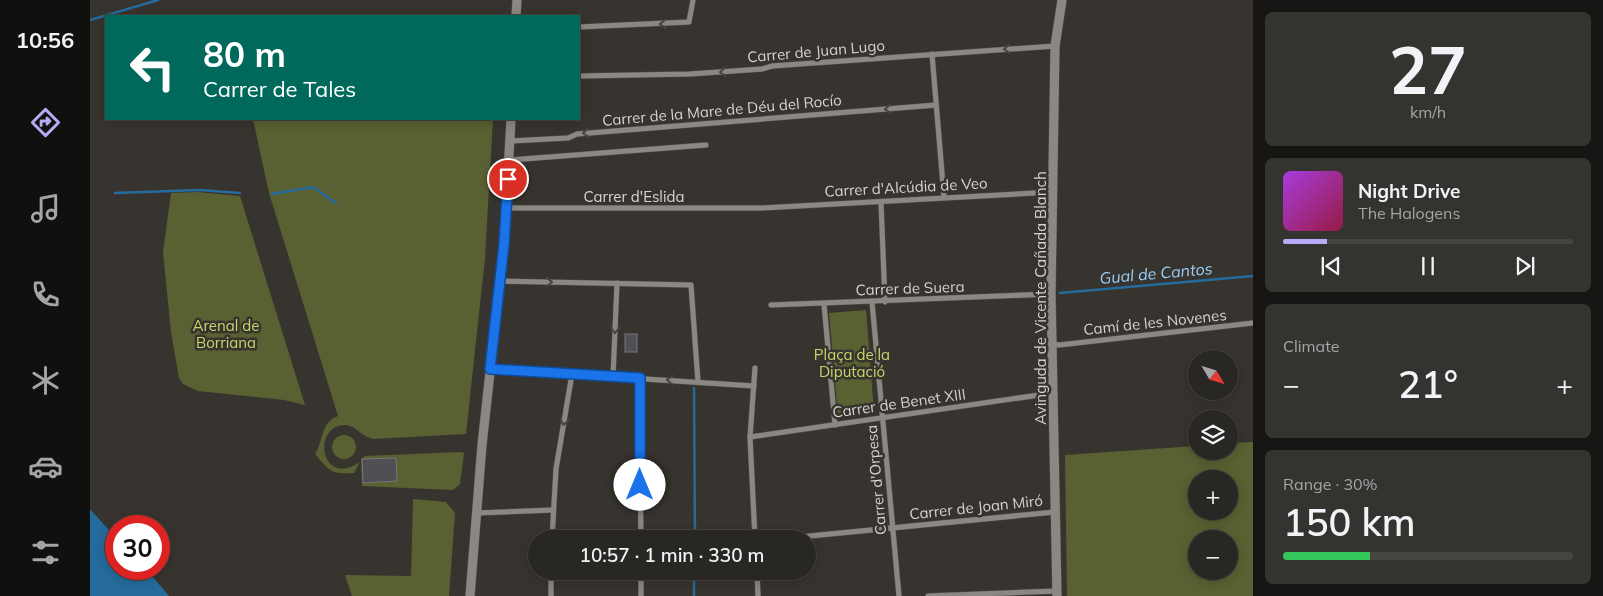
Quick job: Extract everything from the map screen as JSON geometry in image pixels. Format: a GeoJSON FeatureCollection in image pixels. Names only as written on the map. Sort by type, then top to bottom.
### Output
{"type":"FeatureCollection","features":[{"type":"Feature","properties":{"kind":"street"},"geometry":{"type":"LineString","coordinates":[[516,15],[517,0]]}},
{"type":"Feature","properties":{"kind":"street"},"geometry":{"type":"LineString","coordinates":[[580,27],[690,22],[693,0]]}},
{"type":"Feature","properties":{"kind":"street","name":"Avinguda de Vicente Cañada Blanch"},"geometry":{"type":"LineString","coordinates":[[1057,593],[1053,393],[1056,344],[1051,294],[1055,46],[1062,0]]}},
{"type":"Feature","properties":{"kind":"street","name":"Carrer de Juan Lugo"},"geometry":{"type":"LineString","coordinates":[[580,76],[690,74],[762,69],[772,66],[1055,46]]}},
{"type":"Feature","properties":{"kind":"street"},"geometry":{"type":"LineString","coordinates":[[932,54],[944,197]]}},
{"type":"Feature","properties":{"kind":"street","name":"Carrer de la Mare de Déu del Rocío"},"geometry":{"type":"LineString","coordinates":[[510,141],[568,138],[578,134],[936,105]]}},
{"type":"Feature","properties":{"kind":"street"},"geometry":{"type":"LineString","coordinates":[[470,596],[476,513],[500,281],[510,160],[511,120]]}},
{"type":"Feature","properties":{"kind":"street"},"geometry":{"type":"LineString","coordinates":[[510,160],[706,145]]}},
{"type":"Feature","properties":{"kind":"street","name":"Carrer d'Alcúdia de Veo"},"geometry":{"type":"LineString","coordinates":[[761,208],[1053,192]]}},
{"type":"Feature","properties":{"kind":"street"},"geometry":{"type":"LineString","coordinates":[[881,202],[885,302]]}},
{"type":"Feature","properties":{"kind":"street","name":"Carrer d'Eslida"},"geometry":{"type":"LineString","coordinates":[[506,208],[761,208]]}},
{"type":"Feature","properties":{"kind":"street"},"geometry":{"type":"LineString","coordinates":[[500,281],[691,284],[698,382]]}},
{"type":"Feature","properties":{"kind":"street"},"geometry":{"type":"LineString","coordinates":[[613,377],[617,283]]}},
{"type":"Feature","properties":{"kind":"street","name":"Carrer de Suera"},"geometry":{"type":"LineString","coordinates":[[771,305],[1051,294]]}},
{"type":"Feature","properties":{"kind":"street","name":"Carrer d'Orpesa"},"geometry":{"type":"LineString","coordinates":[[872,302],[899,596]]}},
{"type":"Feature","properties":{"kind":"street"},"geometry":{"type":"LineString","coordinates":[[824,304],[834,425]]}},
{"type":"Feature","properties":{"kind":"street","name":"Camí de les Novenes"},"geometry":{"type":"LineString","coordinates":[[1056,344],[1253,323]]}},
{"type":"Feature","properties":{"kind":"street"},"geometry":{"type":"LineString","coordinates":[[755,368],[750,437],[755,530]]}},
{"type":"Feature","properties":{"kind":"street"},"geometry":{"type":"LineString","coordinates":[[490,369],[754,386]]}},
{"type":"Feature","properties":{"kind":"street"},"geometry":{"type":"LineString","coordinates":[[552,530],[556,469],[572,374]]}},
{"type":"Feature","properties":{"kind":"street"},"geometry":{"type":"LineString","coordinates":[[640,378],[641,530]]}},
{"type":"Feature","properties":{"kind":"street","name":"Carrer de Benet XIII"},"geometry":{"type":"LineString","coordinates":[[750,437],[1053,393]]}},
{"type":"Feature","properties":{"kind":"street"},"geometry":{"type":"LineString","coordinates":[[476,513],[553,510]]}},
{"type":"Feature","properties":{"kind":"street","name":"Carrer de Joan Miró"},"geometry":{"type":"LineString","coordinates":[[816,535],[1055,512]]}},
{"type":"Feature","properties":{"kind":"street"},"geometry":{"type":"LineString","coordinates":[[551,580],[551,596]]}},
{"type":"Feature","properties":{"kind":"street"},"geometry":{"type":"LineString","coordinates":[[641,580],[641,596]]}},
{"type":"Feature","properties":{"kind":"street"},"geometry":{"type":"LineString","coordinates":[[757,580],[758,596]]}},
{"type":"Feature","properties":{"kind":"street"},"geometry":{"type":"LineString","coordinates":[[928,596],[1057,593]]}},
{"type":"Feature","properties":{"kind":"green space"},"geometry":{"type":"Polygon","coordinates":[[[253,120],[493,120],[485,258],[466,434],[373,439],[346,425],[335,427],[328,434],[325,443],[325,453],[329,462],[336,467],[346,468],[360,462],[354,473],[335,472],[315,454],[325,427],[332,419],[338,416],[269,193],[253,120]]]}},
{"type":"Feature","properties":{"kind":"green space","name":"Arenal de Borriana"},"geometry":{"type":"Polygon","coordinates":[[[197,192],[240,196],[305,405],[284,400],[198,391],[183,384],[179,378],[171,332],[163,252],[171,193],[197,192]]]}},
{"type":"Feature","properties":{"kind":"green space","name":"Plaça de la Diputació"},"geometry":{"type":"Polygon","coordinates":[[[866,310],[874,412],[838,416],[829,313],[866,310]]]}},
{"type":"Feature","properties":{"kind":"green space"},"geometry":{"type":"Polygon","coordinates":[[[344,435],[349,436],[355,442],[355,452],[349,458],[344,459],[339,458],[333,452],[332,447],[333,442],[339,436],[344,435]]]}},
{"type":"Feature","properties":{"kind":"green space"},"geometry":{"type":"Polygon","coordinates":[[[1253,442],[1253,596],[1067,596],[1065,455],[1188,447],[1188,460],[1238,460],[1238,443],[1253,442]]]}},
{"type":"Feature","properties":{"kind":"green space"},"geometry":{"type":"Polygon","coordinates":[[[464,453],[460,484],[453,490],[362,486],[361,459],[365,456],[464,453]]]}},
{"type":"Feature","properties":{"kind":"green space"},"geometry":{"type":"Polygon","coordinates":[[[413,499],[446,502],[455,513],[449,596],[352,596],[345,575],[411,576],[413,499]]]}},
{"type":"Feature","properties":{"kind":"water"},"geometry":{"type":"Polygon","coordinates":[[[90,509],[105,526],[105,580],[155,580],[169,596],[90,596],[90,509]]]}},
{"type":"Feature","properties":{"kind":"building"},"geometry":{"type":"Polygon","coordinates":[[[625,334],[637,334],[637,352],[625,352],[625,334]]]}},
{"type":"Feature","properties":{"kind":"building"},"geometry":{"type":"Polygon","coordinates":[[[396,458],[397,481],[363,483],[362,459],[396,458]]]}},
{"type":"Feature","properties":{"kind":"waterway"},"geometry":{"type":"LineString","coordinates":[[107,15],[158,0]]}},
{"type":"Feature","properties":{"kind":"waterway"},"geometry":{"type":"LineString","coordinates":[[90,20],[105,16]]}},
{"type":"Feature","properties":{"kind":"waterway"},"geometry":{"type":"LineString","coordinates":[[272,194],[313,187],[336,203]]}},
{"type":"Feature","properties":{"kind":"waterway"},"geometry":{"type":"LineString","coordinates":[[115,193],[199,190],[240,193]]}},
{"type":"Feature","properties":{"kind":"waterway","name":"Gual de Cantos"},"geometry":{"type":"LineString","coordinates":[[1060,293],[1253,276]]}},
{"type":"Feature","properties":{"kind":"waterway"},"geometry":{"type":"LineString","coordinates":[[694,388],[695,530]]}},
{"type":"Feature","properties":{"kind":"waterway"},"geometry":{"type":"LineString","coordinates":[[694,580],[694,596]]}},
{"type":"Feature","properties":{"kind":"route"},"geometry":{"type":"LineString","coordinates":[[508,179],[504,244],[490,369],[640,378],[640,485]]}}]}
